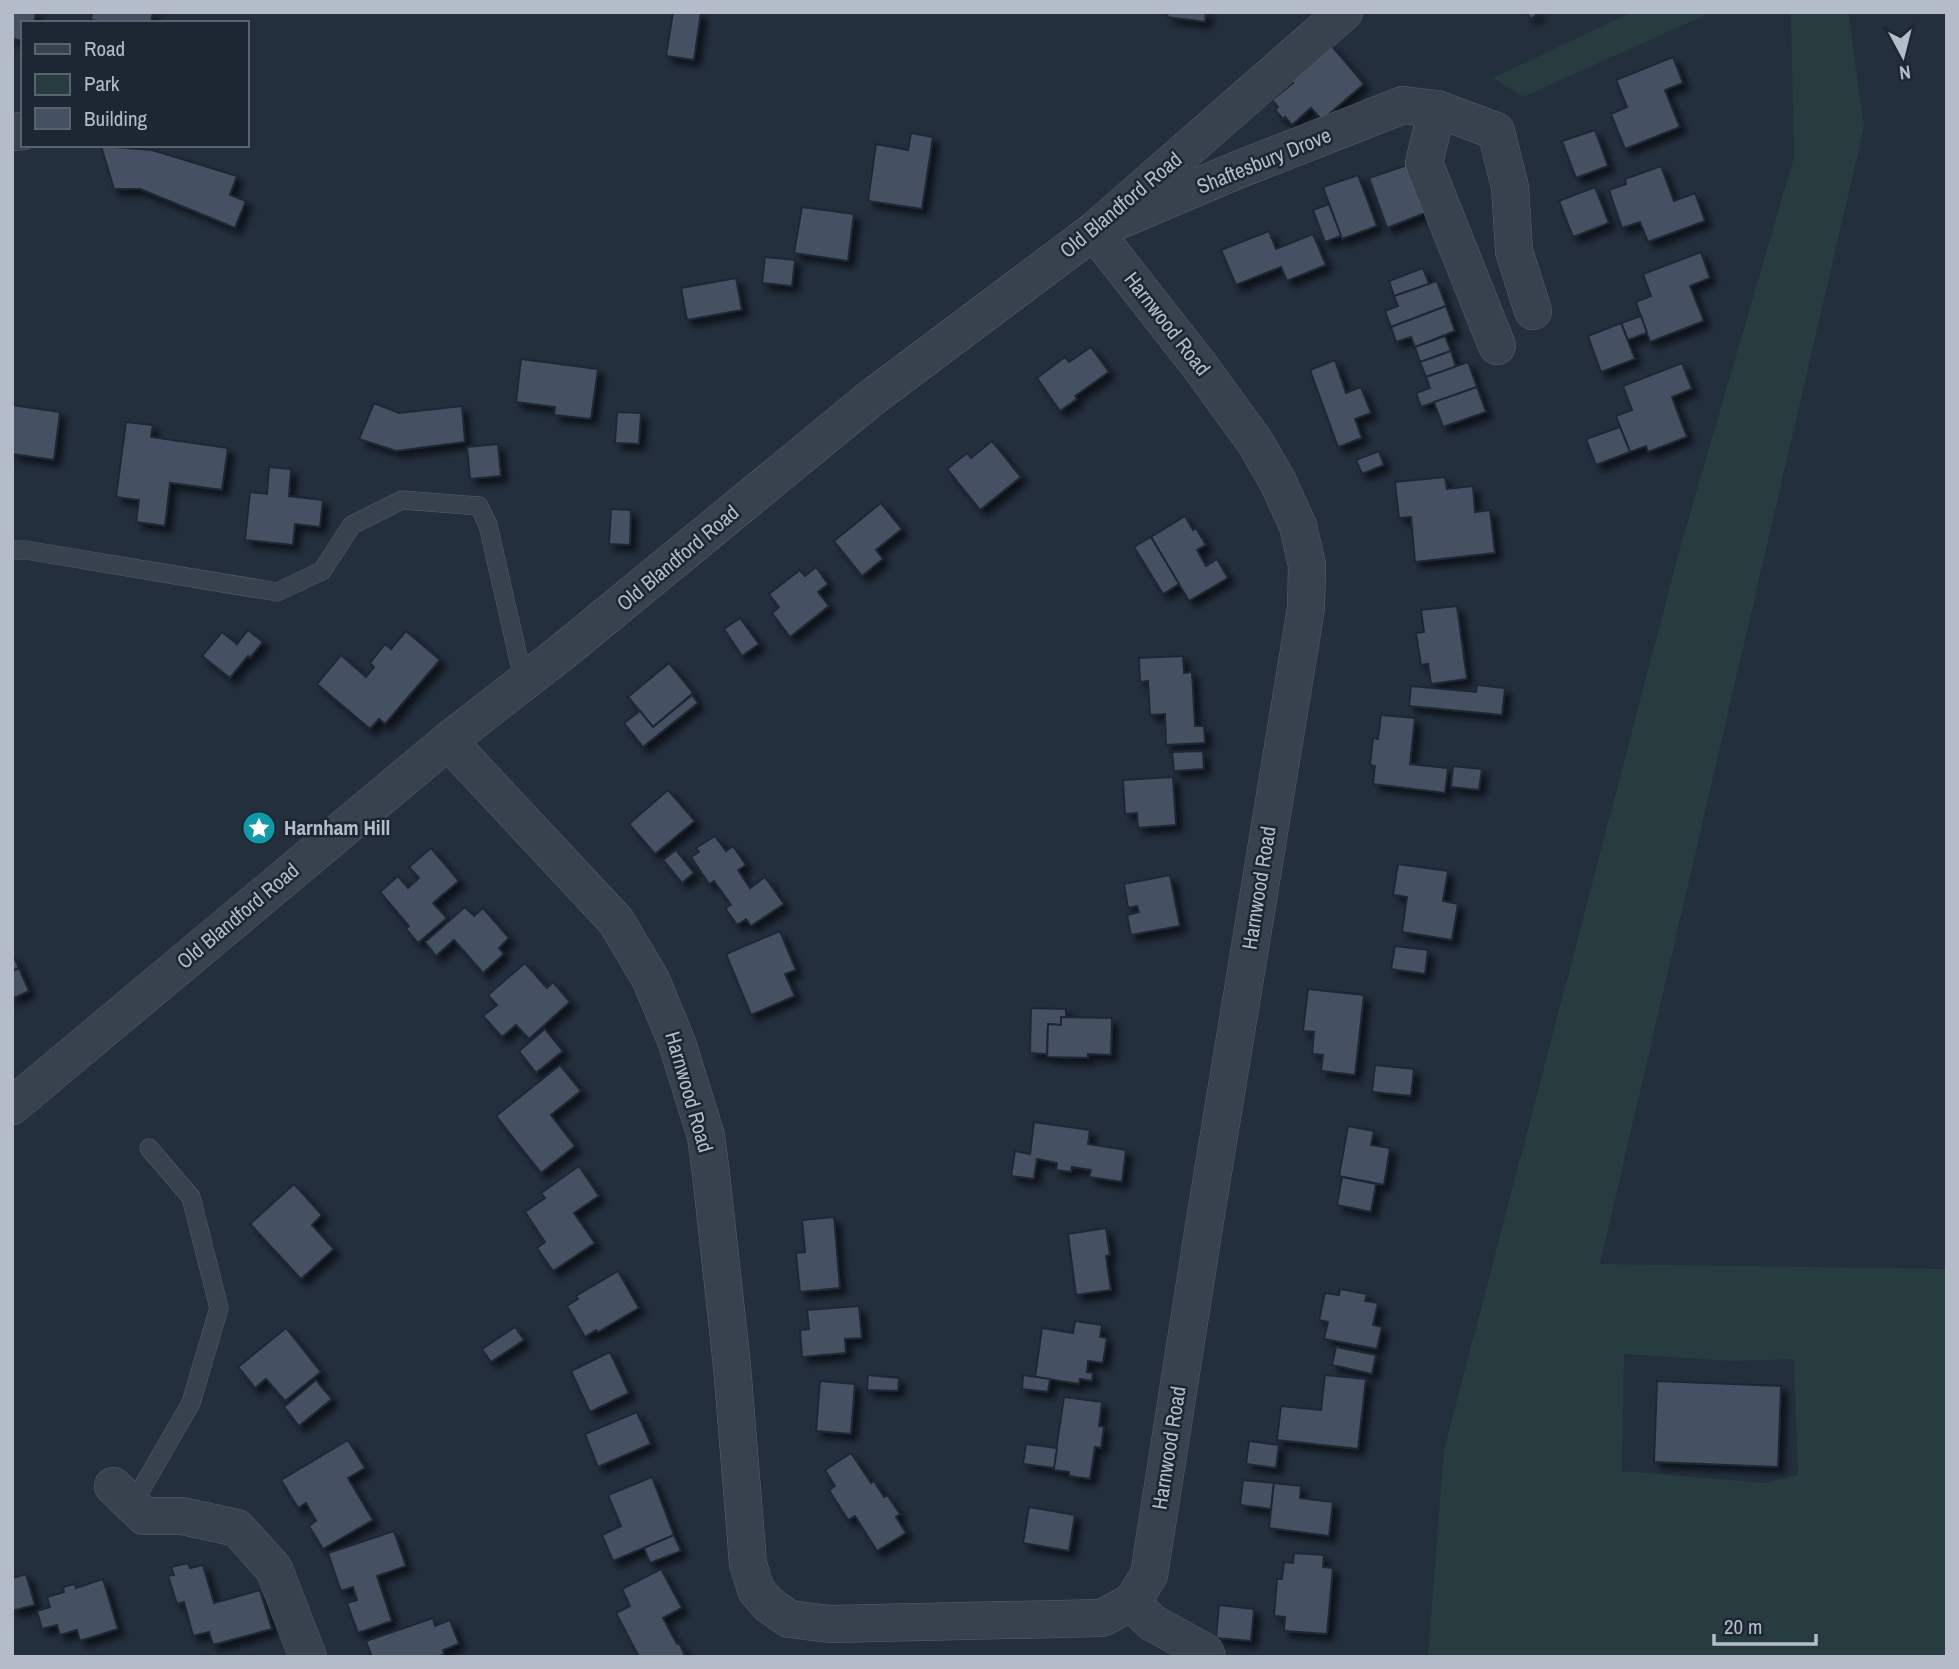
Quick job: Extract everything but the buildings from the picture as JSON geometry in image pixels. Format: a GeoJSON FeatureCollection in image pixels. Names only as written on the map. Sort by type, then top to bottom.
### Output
{"type":"FeatureCollection","features":[{"type":"Feature","properties":{"kind":"street","name":"Old Blandford Road"},"geometry":{"type":"LineString","coordinates":[[12,1106],[448,740],[633,595],[870,399],[1094,231],[1344,12]]}},
{"type":"Feature","properties":{"kind":"street","name":"Shaftesbury Drove"},"geometry":{"type":"LineString","coordinates":[[1094,231],[1403,105],[1437,108],[1496,131],[1510,187],[1514,251],[1533,311]]}},
{"type":"Feature","properties":{"kind":"street"},"geometry":{"type":"LineString","coordinates":[[1437,108],[1424,163],[1497,346]]}},
{"type":"Feature","properties":{"kind":"street","name":"Harnwood Road"},"geometry":{"type":"LineString","coordinates":[[448,740],[616,921],[652,981],[677,1043],[706,1136],[732,1366],[748,1564],[756,1590],[768,1604],[789,1619],[830,1624],[1102,1618],[1132,1602],[1149,1575],[1306,608],[1307,565],[1298,527],[1278,482],[1255,442],[1199,365],[1094,231]]}},
{"type":"Feature","properties":{"kind":"street"},"geometry":{"type":"LineString","coordinates":[[122,1495],[144,1516],[182,1516],[237,1528],[274,1569],[308,1657]]}},
{"type":"Feature","properties":{"kind":"street"},"geometry":{"type":"LineString","coordinates":[[1132,1602],[1151,1622],[1205,1652],[1207,1657]]}},
{"type":"Feature","properties":{"kind":"lane"},"geometry":{"type":"LineString","coordinates":[[12,550],[277,592],[323,571],[352,525],[402,500],[479,506],[488,525],[519,661],[530,678]]}},
{"type":"Feature","properties":{"kind":"lane"},"geometry":{"type":"LineString","coordinates":[[122,1495],[191,1403],[219,1308],[191,1197],[149,1148]]}},
{"type":"Feature","properties":{"kind":"green space"},"geometry":{"type":"Polygon","coordinates":[[[1632,12],[1712,12],[1523,97],[1493,78],[1632,12]]]}},
{"type":"Feature","properties":{"kind":"green space"},"geometry":{"type":"Polygon","coordinates":[[[1789,12],[1848,12],[1864,127],[1600,1264],[1947,1269],[1947,1657],[1428,1657],[1444,1450],[1680,548],[1794,157],[1789,12]],[[1624,1354],[1622,1471],[1765,1483],[1798,1475],[1794,1359],[1732,1361],[1624,1354]]]}},
{"type":"Feature","properties":{"kind":"place","name":"Harnham Hill"},"geometry":{"type":"Point","coordinates":[259,828]}}]}
